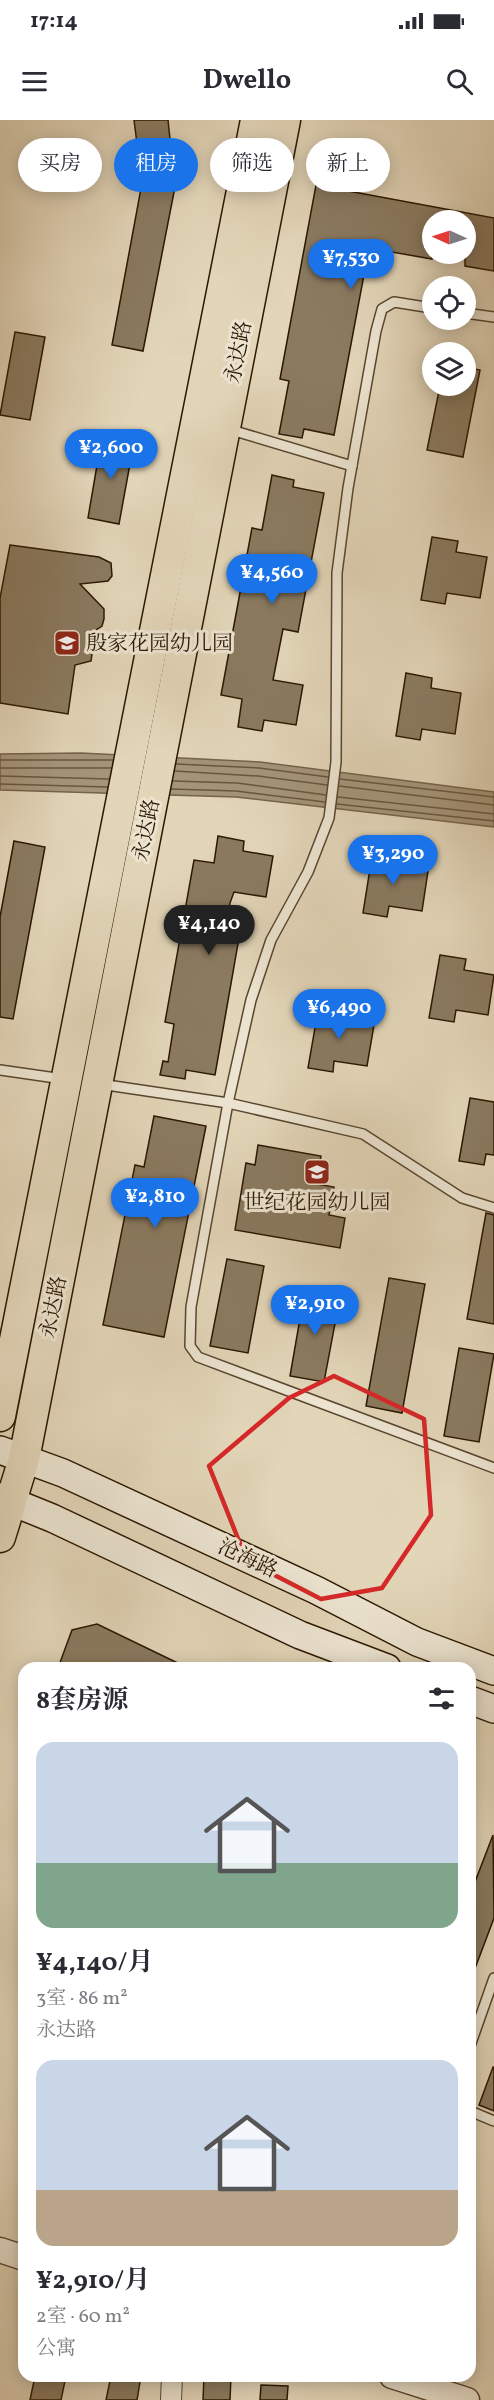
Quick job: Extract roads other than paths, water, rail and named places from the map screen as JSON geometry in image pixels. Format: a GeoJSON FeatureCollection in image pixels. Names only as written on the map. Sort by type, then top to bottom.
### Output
{"type":"FeatureCollection","features":[{"type":"Feature","properties":{"kind":"main road","name":"永达路"},"geometry":{"type":"LineString","coordinates":[[135,812],[133,747],[256,120]]}},
{"type":"Feature","properties":{"kind":"main road","name":"永达路"},"geometry":{"type":"LineString","coordinates":[[0,1537],[12,1454],[135,812],[163,742],[285,120]]}},
{"type":"Feature","properties":{"kind":"main road","name":"永达路"},"geometry":{"type":"LineString","coordinates":[[0,1416],[82,1082]]}},
{"type":"Feature","properties":{"kind":"main road","name":"沧海路"},"geometry":{"type":"LineString","coordinates":[[12,1454],[63,1473],[316,1590],[417,1642],[470,1662]]}},
{"type":"Feature","properties":{"kind":"main road"},"geometry":{"type":"LineString","coordinates":[[6,1499],[300,1635],[371,1662]]}},
{"type":"Feature","properties":{"kind":"main road","name":"沧海路"},"geometry":{"type":"LineString","coordinates":[[476,1664],[494,1671]]}},
{"type":"Feature","properties":{"kind":"main road"},"geometry":{"type":"LineString","coordinates":[[476,1702],[494,1709]]}},
{"type":"Feature","properties":{"kind":"street"},"geometry":{"type":"LineString","coordinates":[[0,2250],[18,2256]]}},
{"type":"Feature","properties":{"kind":"street"},"geometry":{"type":"LineString","coordinates":[[171,2400],[172,2382]]}},
{"type":"Feature","properties":{"kind":"street"},"geometry":{"type":"LineString","coordinates":[[411,2382],[467,2400]]}},
{"type":"Feature","properties":{"kind":"lane"},"geometry":{"type":"LineString","coordinates":[[422,306],[394,302],[382,309],[352,466],[337,573],[336,762],[329,818],[308,872],[271,940],[251,1000],[228,1103],[191,1307],[190,1346],[198,1357],[494,1468]]}},
{"type":"Feature","properties":{"kind":"lane"},"geometry":{"type":"LineString","coordinates":[[476,315],[494,318]]}},
{"type":"Feature","properties":{"kind":"lane"},"geometry":{"type":"LineString","coordinates":[[223,428],[352,466]]}},
{"type":"Feature","properties":{"kind":"lane"},"geometry":{"type":"LineString","coordinates":[[0,1070],[228,1103],[363,1134],[462,1198],[494,1208]]}},
{"type":"Feature","properties":{"kind":"lane"},"geometry":{"type":"LineString","coordinates":[[476,2029],[494,1978]]}},
{"type":"Feature","properties":{"kind":"lane"},"geometry":{"type":"LineString","coordinates":[[476,2114],[494,2121]]}},
{"type":"Feature","properties":{"kind":"water"},"geometry":{"type":"Polygon","coordinates":[[[81,753],[260,762],[494,792],[494,827],[236,797],[0,790],[0,754],[81,753]]]}},
{"type":"Feature","properties":{"kind":"place","name":"殷家花园幼儿园"},"geometry":{"type":"Point","coordinates":[67,643]}},
{"type":"Feature","properties":{"kind":"place","name":"世纪花园幼儿园"},"geometry":{"type":"Point","coordinates":[317,1172]}}]}
